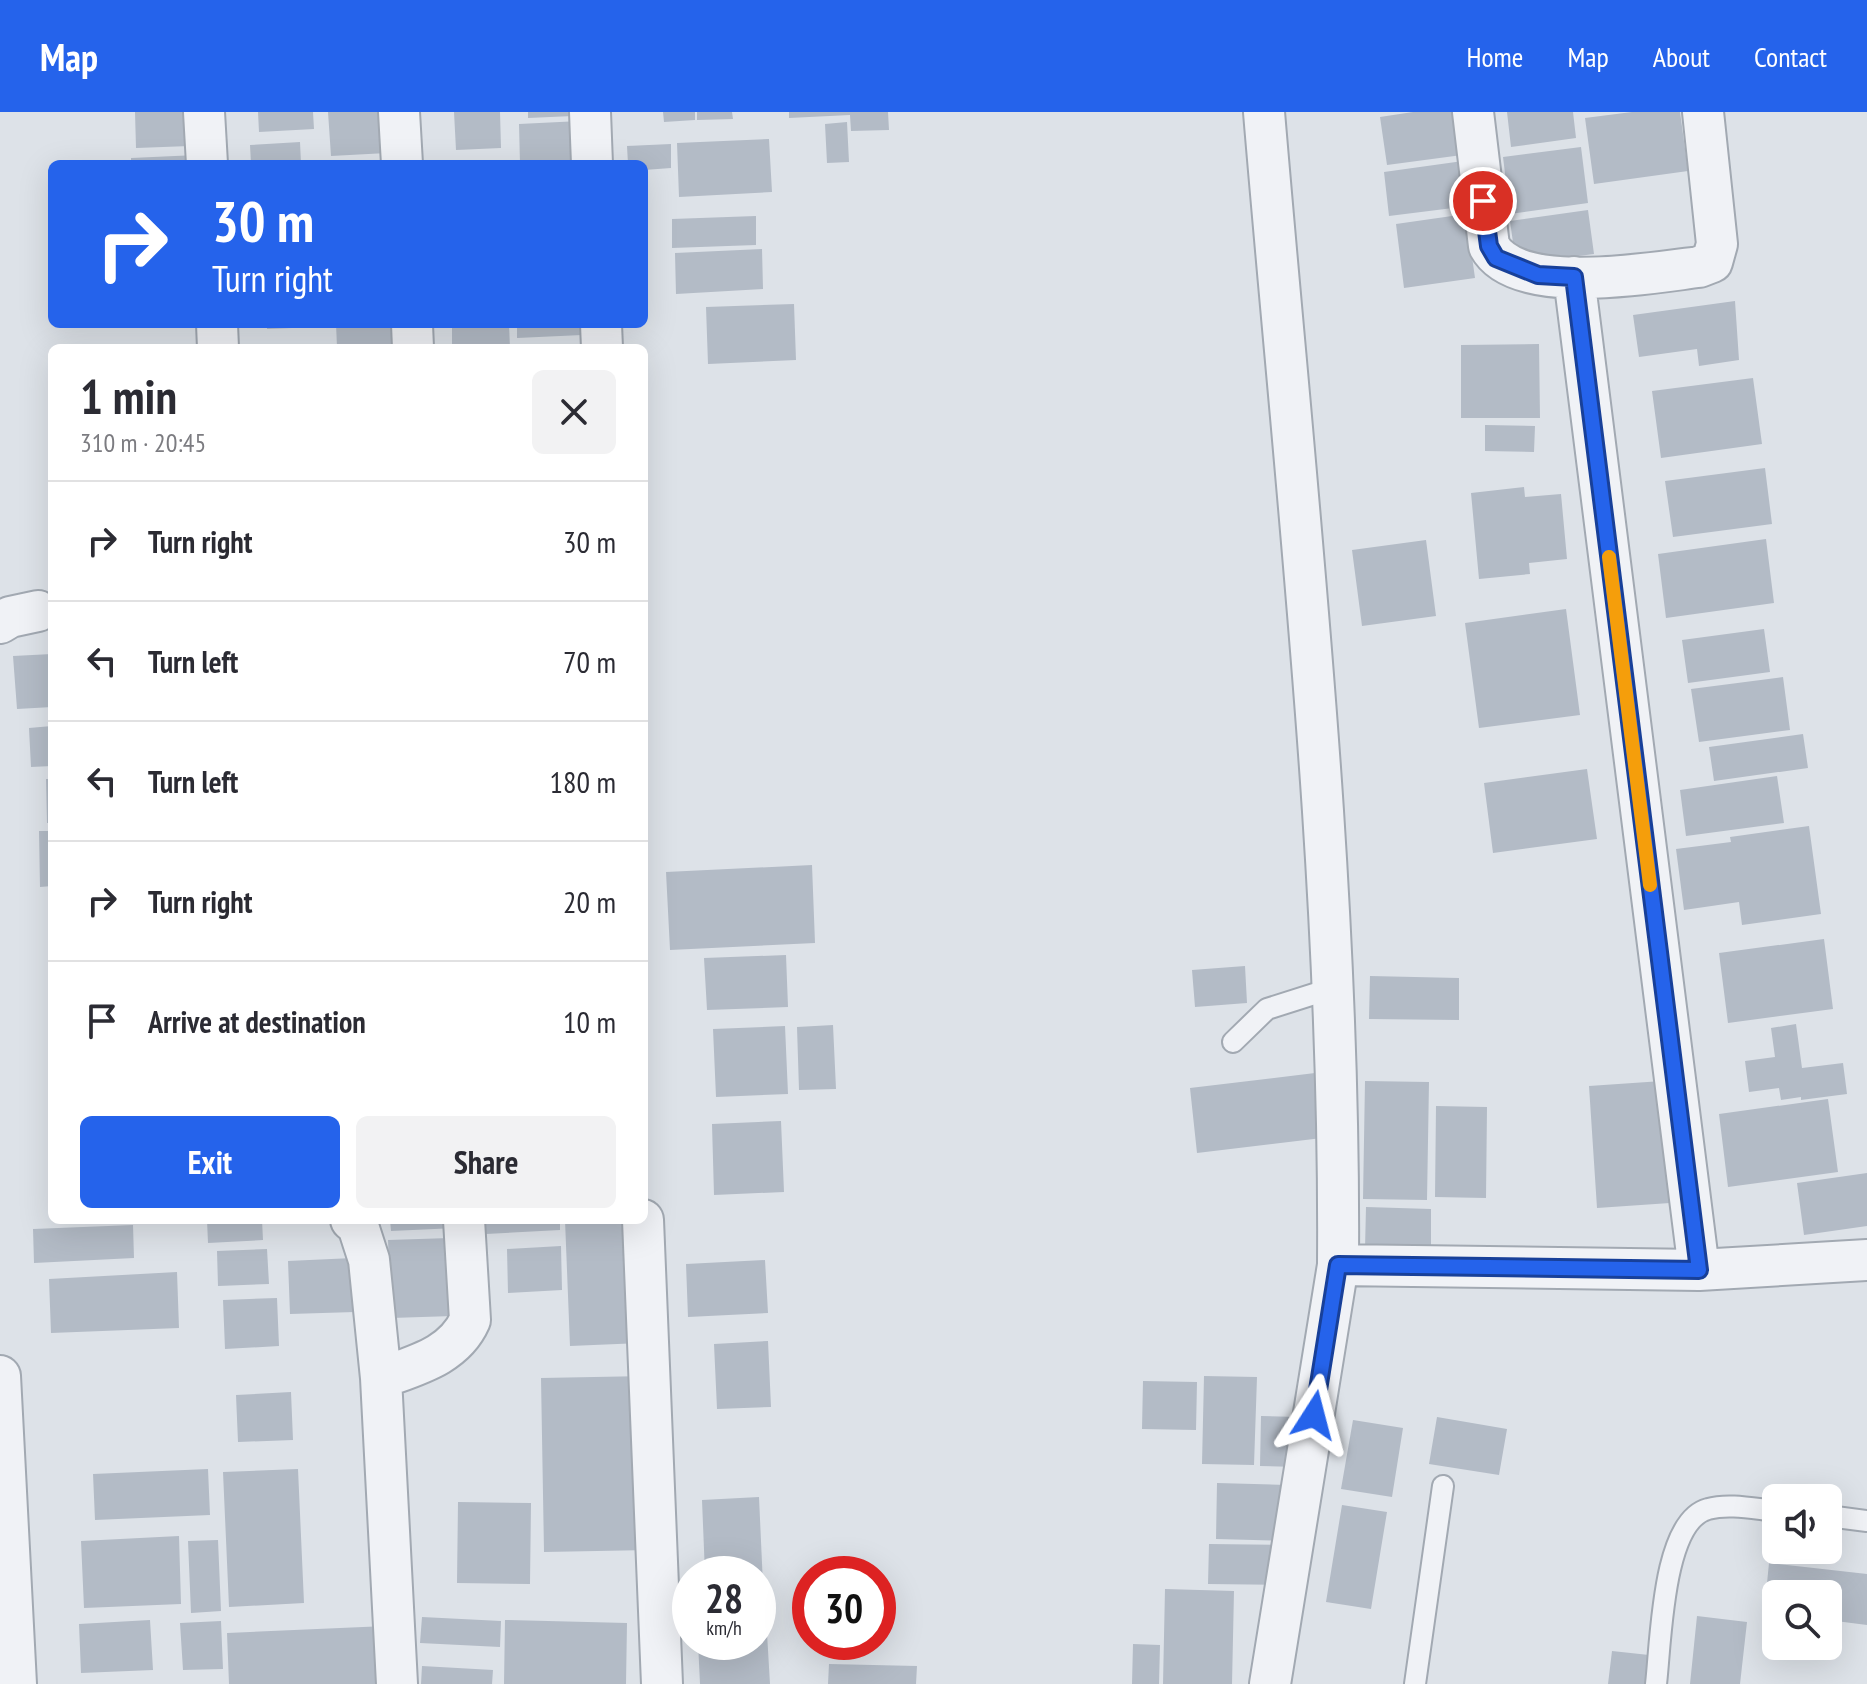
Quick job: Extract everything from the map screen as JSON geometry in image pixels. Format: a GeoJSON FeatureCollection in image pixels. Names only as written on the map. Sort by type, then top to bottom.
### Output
{"type":"FeatureCollection","features":[{"type":"Feature","properties":{"kind":"street"},"geometry":{"type":"LineString","coordinates":[[204,112],[207,160]]}},
{"type":"Feature","properties":{"kind":"street"},"geometry":{"type":"LineString","coordinates":[[399,112],[402,160]]}},
{"type":"Feature","properties":{"kind":"street"},"geometry":{"type":"LineString","coordinates":[[590,112],[592,160]]}},
{"type":"Feature","properties":{"kind":"street"},"geometry":{"type":"LineString","coordinates":[[1264,112],[1319,759],[1339,1150],[1338,1265],[1270,1684]]}},
{"type":"Feature","properties":{"kind":"street"},"geometry":{"type":"LineString","coordinates":[[1473,112],[1489,246],[1496,258],[1538,275],[1574,277],[1666,271],[1699,267],[1712,262],[1717,244],[1703,112]]}},
{"type":"Feature","properties":{"kind":"street"},"geometry":{"type":"LineString","coordinates":[[1574,277],[1699,1270]]}},
{"type":"Feature","properties":{"kind":"street"},"geometry":{"type":"LineString","coordinates":[[0,623],[10,617],[38,611]]}},
{"type":"Feature","properties":{"kind":"street"},"geometry":{"type":"LineString","coordinates":[[353,1224],[364,1241],[369,1260],[381,1378],[397,1684]]}},
{"type":"Feature","properties":{"kind":"street"},"geometry":{"type":"LineString","coordinates":[[381,1378],[447,1350],[466,1329],[470,1311],[464,1224]]}},
{"type":"Feature","properties":{"kind":"street"},"geometry":{"type":"LineString","coordinates":[[643,1224],[662,1684]]}},
{"type":"Feature","properties":{"kind":"street"},"geometry":{"type":"LineString","coordinates":[[1338,1265],[1699,1270],[1867,1260]]}},
{"type":"Feature","properties":{"kind":"street"},"geometry":{"type":"LineString","coordinates":[[0,1376],[16,1684]]}},
{"type":"Feature","properties":{"kind":"lane"},"geometry":{"type":"LineString","coordinates":[[1233,1042],[1267,1009],[1333,988]]}},
{"type":"Feature","properties":{"kind":"lane"},"geometry":{"type":"LineString","coordinates":[[1415,1684],[1443,1486]]}},
{"type":"Feature","properties":{"kind":"lane"},"geometry":{"type":"LineString","coordinates":[[1656,1684],[1669,1581],[1683,1528],[1707,1509],[1723,1506],[1762,1510]]}},
{"type":"Feature","properties":{"kind":"lane"},"geometry":{"type":"LineString","coordinates":[[1842,1518],[1867,1521]]}},
{"type":"Feature","properties":{"kind":"building"},"geometry":{"type":"Polygon","coordinates":[[[135,112],[188,112],[190,146],[136,148],[135,112]]]}},
{"type":"Feature","properties":{"kind":"building"},"geometry":{"type":"Polygon","coordinates":[[[258,112],[313,112],[314,129],[259,132],[258,112]]]}},
{"type":"Feature","properties":{"kind":"building"},"geometry":{"type":"Polygon","coordinates":[[[328,112],[385,112],[387,153],[331,156],[328,112]]]}},
{"type":"Feature","properties":{"kind":"building"},"geometry":{"type":"Polygon","coordinates":[[[454,112],[500,112],[501,148],[456,150],[454,112]]]}},
{"type":"Feature","properties":{"kind":"building"},"geometry":{"type":"Polygon","coordinates":[[[528,112],[573,112],[573,116],[528,118],[528,112]]]}},
{"type":"Feature","properties":{"kind":"building"},"geometry":{"type":"Polygon","coordinates":[[[663,112],[695,112],[695,120],[664,122],[663,112]]]}},
{"type":"Feature","properties":{"kind":"building"},"geometry":{"type":"Polygon","coordinates":[[[697,112],[732,112],[733,119],[697,120],[697,112]]]}},
{"type":"Feature","properties":{"kind":"building"},"geometry":{"type":"Polygon","coordinates":[[[789,112],[888,112],[889,130],[851,131],[850,115],[789,118],[789,112]]]}},
{"type":"Feature","properties":{"kind":"building"},"geometry":{"type":"Polygon","coordinates":[[[1413,112],[1456,112],[1462,155],[1387,165],[1380,117],[1413,112]]]}},
{"type":"Feature","properties":{"kind":"building"},"geometry":{"type":"Polygon","coordinates":[[[1507,112],[1573,112],[1576,138],[1511,147],[1507,112]]]}},
{"type":"Feature","properties":{"kind":"building"},"geometry":{"type":"Polygon","coordinates":[[[1632,112],[1680,112],[1688,171],[1594,184],[1585,118],[1632,112]]]}},
{"type":"Feature","properties":{"kind":"building"},"geometry":{"type":"Polygon","coordinates":[[[580,121],[582,160],[520,160],[519,124],[580,121]]]}},
{"type":"Feature","properties":{"kind":"building"},"geometry":{"type":"Polygon","coordinates":[[[847,122],[849,162],[827,163],[825,124],[847,122]]]}},
{"type":"Feature","properties":{"kind":"building"},"geometry":{"type":"Polygon","coordinates":[[[769,139],[772,192],[679,197],[677,143],[769,139]]]}},
{"type":"Feature","properties":{"kind":"building"},"geometry":{"type":"Polygon","coordinates":[[[300,142],[301,160],[251,160],[250,145],[300,142]]]}},
{"type":"Feature","properties":{"kind":"building"},"geometry":{"type":"Polygon","coordinates":[[[671,144],[671,168],[648,170],[648,160],[628,160],[627,146],[671,144]]]}},
{"type":"Feature","properties":{"kind":"building"},"geometry":{"type":"Polygon","coordinates":[[[1581,147],[1588,203],[1510,214],[1503,157],[1581,147]]]}},
{"type":"Feature","properties":{"kind":"building"},"geometry":{"type":"Polygon","coordinates":[[[197,155],[197,160],[131,158],[197,155]]]}},
{"type":"Feature","properties":{"kind":"building"},"geometry":{"type":"Polygon","coordinates":[[[1463,161],[1469,206],[1389,216],[1384,172],[1463,161]]]}},
{"type":"Feature","properties":{"kind":"building"},"geometry":{"type":"Polygon","coordinates":[[[1588,210],[1594,254],[1516,264],[1510,221],[1588,210]]]}},
{"type":"Feature","properties":{"kind":"building"},"geometry":{"type":"Polygon","coordinates":[[[1466,214],[1475,278],[1404,288],[1396,224],[1466,214]]]}},
{"type":"Feature","properties":{"kind":"building"},"geometry":{"type":"Polygon","coordinates":[[[756,216],[756,245],[672,248],[672,219],[756,216]]]}},
{"type":"Feature","properties":{"kind":"building"},"geometry":{"type":"Polygon","coordinates":[[[762,249],[763,289],[676,294],[675,253],[762,249]]]}},
{"type":"Feature","properties":{"kind":"building"},"geometry":{"type":"Polygon","coordinates":[[[1735,301],[1739,360],[1699,366],[1697,349],[1639,357],[1633,315],[1735,301]]]}},
{"type":"Feature","properties":{"kind":"building"},"geometry":{"type":"Polygon","coordinates":[[[794,304],[796,360],[708,364],[706,307],[794,304]]]}},
{"type":"Feature","properties":{"kind":"building"},"geometry":{"type":"Polygon","coordinates":[[[336,328],[401,328],[402,344],[337,344],[336,328]]]}},
{"type":"Feature","properties":{"kind":"building"},"geometry":{"type":"Polygon","coordinates":[[[452,328],[509,328],[510,344],[452,344],[452,328]]]}},
{"type":"Feature","properties":{"kind":"building"},"geometry":{"type":"Polygon","coordinates":[[[517,328],[581,328],[582,335],[517,338],[517,328]]]}},
{"type":"Feature","properties":{"kind":"building"},"geometry":{"type":"Polygon","coordinates":[[[1539,344],[1540,418],[1461,418],[1461,345],[1539,344]]]}},
{"type":"Feature","properties":{"kind":"building"},"geometry":{"type":"Polygon","coordinates":[[[1753,378],[1762,444],[1661,458],[1652,391],[1753,378]]]}},
{"type":"Feature","properties":{"kind":"building"},"geometry":{"type":"Polygon","coordinates":[[[1485,425],[1535,426],[1534,452],[1485,451],[1485,425]]]}},
{"type":"Feature","properties":{"kind":"building"},"geometry":{"type":"Polygon","coordinates":[[[1765,468],[1772,524],[1673,537],[1665,481],[1765,468]]]}},
{"type":"Feature","properties":{"kind":"building"},"geometry":{"type":"Polygon","coordinates":[[[1524,487],[1525,497],[1561,494],[1567,559],[1529,563],[1530,574],[1479,579],[1471,493],[1524,487]]]}},
{"type":"Feature","properties":{"kind":"building"},"geometry":{"type":"Polygon","coordinates":[[[1766,539],[1774,603],[1666,618],[1658,554],[1766,539]]]}},
{"type":"Feature","properties":{"kind":"building"},"geometry":{"type":"Polygon","coordinates":[[[1426,540],[1436,616],[1362,626],[1352,550],[1426,540]]]}},
{"type":"Feature","properties":{"kind":"building"},"geometry":{"type":"Polygon","coordinates":[[[1566,609],[1580,715],[1479,728],[1465,623],[1566,609]]]}},
{"type":"Feature","properties":{"kind":"building"},"geometry":{"type":"Polygon","coordinates":[[[1764,629],[1770,672],[1688,683],[1682,640],[1764,629]]]}},
{"type":"Feature","properties":{"kind":"building"},"geometry":{"type":"Polygon","coordinates":[[[48,654],[48,707],[17,709],[13,656],[48,654]]]}},
{"type":"Feature","properties":{"kind":"building"},"geometry":{"type":"Polygon","coordinates":[[[1783,677],[1790,730],[1699,742],[1691,689],[1783,677]]]}},
{"type":"Feature","properties":{"kind":"building"},"geometry":{"type":"Polygon","coordinates":[[[48,726],[48,766],[31,767],[29,728],[48,726]]]}},
{"type":"Feature","properties":{"kind":"building"},"geometry":{"type":"Polygon","coordinates":[[[1803,734],[1808,768],[1714,781],[1709,747],[1803,734]]]}},
{"type":"Feature","properties":{"kind":"building"},"geometry":{"type":"Polygon","coordinates":[[[1587,769],[1597,839],[1493,853],[1484,783],[1587,769]]]}},
{"type":"Feature","properties":{"kind":"building"},"geometry":{"type":"Polygon","coordinates":[[[1777,776],[1784,823],[1686,836],[1680,790],[1777,776]]]}},
{"type":"Feature","properties":{"kind":"building"},"geometry":{"type":"Polygon","coordinates":[[[46,779],[48,779],[48,823],[46,779]]]}},
{"type":"Feature","properties":{"kind":"building"},"geometry":{"type":"Polygon","coordinates":[[[1809,826],[1821,914],[1742,925],[1739,902],[1684,910],[1676,849],[1731,842],[1730,837],[1809,826]]]}},
{"type":"Feature","properties":{"kind":"building"},"geometry":{"type":"Polygon","coordinates":[[[39,831],[48,831],[48,886],[40,887],[39,831]]]}},
{"type":"Feature","properties":{"kind":"building"},"geometry":{"type":"Polygon","coordinates":[[[812,865],[815,943],[670,950],[666,872],[812,865]]]}},
{"type":"Feature","properties":{"kind":"building"},"geometry":{"type":"Polygon","coordinates":[[[1824,939],[1833,1009],[1728,1023],[1719,953],[1824,939]]]}},
{"type":"Feature","properties":{"kind":"building"},"geometry":{"type":"Polygon","coordinates":[[[786,955],[788,1007],[707,1010],[704,958],[786,955]]]}},
{"type":"Feature","properties":{"kind":"building"},"geometry":{"type":"Polygon","coordinates":[[[1245,966],[1247,1003],[1195,1007],[1192,970],[1245,966]]]}},
{"type":"Feature","properties":{"kind":"building"},"geometry":{"type":"Polygon","coordinates":[[[1370,976],[1459,978],[1459,1020],[1369,1019],[1370,976]]]}},
{"type":"Feature","properties":{"kind":"building"},"geometry":{"type":"Polygon","coordinates":[[[1796,1024],[1802,1068],[1843,1063],[1847,1094],[1781,1100],[1779,1088],[1749,1092],[1745,1061],[1775,1057],[1771,1028],[1796,1024]]]}},
{"type":"Feature","properties":{"kind":"building"},"geometry":{"type":"Polygon","coordinates":[[[833,1025],[836,1089],[799,1090],[797,1027],[833,1025]]]}},
{"type":"Feature","properties":{"kind":"building"},"geometry":{"type":"Polygon","coordinates":[[[785,1026],[788,1094],[716,1097],[713,1029],[785,1026]]]}},
{"type":"Feature","properties":{"kind":"building"},"geometry":{"type":"Polygon","coordinates":[[[1315,1073],[1322,1138],[1197,1153],[1190,1088],[1315,1073]]]}},
{"type":"Feature","properties":{"kind":"building"},"geometry":{"type":"Polygon","coordinates":[[[1365,1081],[1429,1082],[1427,1200],[1363,1199],[1365,1081]]]}},
{"type":"Feature","properties":{"kind":"building"},"geometry":{"type":"Polygon","coordinates":[[[1662,1081],[1670,1203],[1597,1208],[1589,1086],[1662,1081]]]}},
{"type":"Feature","properties":{"kind":"building"},"geometry":{"type":"Polygon","coordinates":[[[1828,1099],[1838,1172],[1728,1187],[1719,1114],[1828,1099]]]}},
{"type":"Feature","properties":{"kind":"building"},"geometry":{"type":"Polygon","coordinates":[[[1436,1106],[1487,1107],[1486,1198],[1435,1197],[1436,1106]]]}},
{"type":"Feature","properties":{"kind":"building"},"geometry":{"type":"Polygon","coordinates":[[[781,1121],[784,1192],[714,1195],[712,1124],[781,1121]]]}},
{"type":"Feature","properties":{"kind":"building"},"geometry":{"type":"Polygon","coordinates":[[[1867,1173],[1867,1226],[1804,1235],[1797,1183],[1867,1173]]]}},
{"type":"Feature","properties":{"kind":"building"},"geometry":{"type":"Polygon","coordinates":[[[1366,1207],[1431,1209],[1431,1250],[1365,1249],[1366,1207]]]}},
{"type":"Feature","properties":{"kind":"building"},"geometry":{"type":"Polygon","coordinates":[[[207,1224],[262,1224],[263,1240],[208,1243],[207,1224]]]}},
{"type":"Feature","properties":{"kind":"building"},"geometry":{"type":"Polygon","coordinates":[[[390,1224],[456,1224],[456,1228],[391,1231],[390,1224]]]}},
{"type":"Feature","properties":{"kind":"building"},"geometry":{"type":"Polygon","coordinates":[[[486,1224],[560,1224],[560,1230],[486,1234],[486,1224]]]}},
{"type":"Feature","properties":{"kind":"building"},"geometry":{"type":"Polygon","coordinates":[[[565,1224],[636,1224],[641,1343],[570,1346],[565,1224]]]}},
{"type":"Feature","properties":{"kind":"building"},"geometry":{"type":"Polygon","coordinates":[[[133,1225],[134,1258],[34,1263],[33,1229],[133,1225]]]}},
{"type":"Feature","properties":{"kind":"building"},"geometry":{"type":"Polygon","coordinates":[[[450,1238],[453,1316],[391,1318],[388,1240],[450,1238]]]}},
{"type":"Feature","properties":{"kind":"building"},"geometry":{"type":"Polygon","coordinates":[[[561,1246],[562,1290],[508,1293],[507,1249],[561,1246]]]}},
{"type":"Feature","properties":{"kind":"building"},"geometry":{"type":"Polygon","coordinates":[[[267,1249],[269,1284],[218,1286],[217,1251],[267,1249]]]}},
{"type":"Feature","properties":{"kind":"building"},"geometry":{"type":"Polygon","coordinates":[[[353,1258],[355,1312],[290,1314],[288,1261],[353,1258]]]}},
{"type":"Feature","properties":{"kind":"building"},"geometry":{"type":"Polygon","coordinates":[[[765,1260],[768,1313],[688,1317],[686,1264],[765,1260]]]}},
{"type":"Feature","properties":{"kind":"building"},"geometry":{"type":"Polygon","coordinates":[[[177,1272],[179,1328],[51,1333],[49,1279],[177,1272]]]}},
{"type":"Feature","properties":{"kind":"building"},"geometry":{"type":"Polygon","coordinates":[[[277,1298],[279,1346],[225,1349],[223,1300],[277,1298]]]}},
{"type":"Feature","properties":{"kind":"building"},"geometry":{"type":"Polygon","coordinates":[[[768,1341],[771,1407],[717,1409],[714,1344],[768,1341]]]}},
{"type":"Feature","properties":{"kind":"building"},"geometry":{"type":"Polygon","coordinates":[[[647,1376],[650,1550],[544,1552],[541,1378],[647,1376]]]}},
{"type":"Feature","properties":{"kind":"building"},"geometry":{"type":"Polygon","coordinates":[[[1204,1376],[1257,1377],[1254,1465],[1202,1464],[1204,1376]]]}},
{"type":"Feature","properties":{"kind":"building"},"geometry":{"type":"Polygon","coordinates":[[[1143,1381],[1197,1382],[1196,1430],[1142,1429],[1143,1381]]]}},
{"type":"Feature","properties":{"kind":"building"},"geometry":{"type":"Polygon","coordinates":[[[291,1392],[293,1440],[238,1442],[236,1395],[291,1392]]]}},
{"type":"Feature","properties":{"kind":"building"},"geometry":{"type":"Polygon","coordinates":[[[1261,1416],[1298,1417],[1297,1467],[1260,1466],[1261,1416]]]}},
{"type":"Feature","properties":{"kind":"building"},"geometry":{"type":"Polygon","coordinates":[[[1437,1417],[1507,1429],[1499,1475],[1429,1464],[1437,1417]]]}},
{"type":"Feature","properties":{"kind":"building"},"geometry":{"type":"Polygon","coordinates":[[[1353,1420],[1403,1428],[1392,1497],[1341,1489],[1353,1420]]]}},
{"type":"Feature","properties":{"kind":"building"},"geometry":{"type":"Polygon","coordinates":[[[208,1469],[210,1515],[95,1520],[93,1474],[208,1469]]]}},
{"type":"Feature","properties":{"kind":"building"},"geometry":{"type":"Polygon","coordinates":[[[298,1469],[304,1603],[229,1607],[223,1472],[298,1469]]]}},
{"type":"Feature","properties":{"kind":"building"},"geometry":{"type":"Polygon","coordinates":[[[1217,1483],[1287,1485],[1286,1541],[1216,1539],[1217,1483]]]}},
{"type":"Feature","properties":{"kind":"building"},"geometry":{"type":"Polygon","coordinates":[[[759,1497],[762,1556],[704,1556],[702,1500],[759,1497]]]}},
{"type":"Feature","properties":{"kind":"building"},"geometry":{"type":"Polygon","coordinates":[[[458,1502],[531,1503],[530,1584],[457,1583],[458,1502]]]}},
{"type":"Feature","properties":{"kind":"building"},"geometry":{"type":"Polygon","coordinates":[[[1342,1505],[1387,1512],[1371,1609],[1326,1602],[1342,1505]]]}},
{"type":"Feature","properties":{"kind":"building"},"geometry":{"type":"Polygon","coordinates":[[[179,1536],[181,1604],[84,1608],[81,1541],[179,1536]]]}},
{"type":"Feature","properties":{"kind":"building"},"geometry":{"type":"Polygon","coordinates":[[[218,1540],[221,1611],[191,1613],[188,1541],[218,1540]]]}},
{"type":"Feature","properties":{"kind":"building"},"geometry":{"type":"Polygon","coordinates":[[[1209,1544],[1285,1545],[1284,1585],[1208,1584],[1209,1544]]]}},
{"type":"Feature","properties":{"kind":"building"},"geometry":{"type":"Polygon","coordinates":[[[1769,1564],[1867,1574],[1867,1625],[1842,1622],[1842,1580],[1767,1580],[1769,1564]]]}},
{"type":"Feature","properties":{"kind":"building"},"geometry":{"type":"Polygon","coordinates":[[[1165,1589],[1234,1591],[1232,1684],[1163,1684],[1165,1589]]]}},
{"type":"Feature","properties":{"kind":"building"},"geometry":{"type":"Polygon","coordinates":[[[1697,1616],[1747,1622],[1740,1684],[1690,1684],[1697,1616]]]}},
{"type":"Feature","properties":{"kind":"building"},"geometry":{"type":"Polygon","coordinates":[[[422,1617],[501,1621],[500,1647],[420,1643],[422,1617]]]}},
{"type":"Feature","properties":{"kind":"building"},"geometry":{"type":"Polygon","coordinates":[[[150,1620],[153,1670],[81,1673],[79,1624],[150,1620]]]}},
{"type":"Feature","properties":{"kind":"building"},"geometry":{"type":"Polygon","coordinates":[[[505,1620],[627,1623],[626,1684],[504,1684],[505,1620]]]}},
{"type":"Feature","properties":{"kind":"building"},"geometry":{"type":"Polygon","coordinates":[[[221,1621],[223,1669],[183,1670],[180,1623],[221,1621]]]}},
{"type":"Feature","properties":{"kind":"building"},"geometry":{"type":"Polygon","coordinates":[[[386,1626],[389,1684],[229,1684],[227,1633],[386,1626]]]}},
{"type":"Feature","properties":{"kind":"building"},"geometry":{"type":"Polygon","coordinates":[[[1133,1644],[1160,1645],[1159,1684],[1132,1684],[1133,1644]]]}},
{"type":"Feature","properties":{"kind":"building"},"geometry":{"type":"Polygon","coordinates":[[[1612,1651],[1649,1655],[1646,1684],[1608,1684],[1612,1651]]]}},
{"type":"Feature","properties":{"kind":"building"},"geometry":{"type":"Polygon","coordinates":[[[699,1660],[769,1660],[770,1684],[700,1684],[699,1660]]]}},
{"type":"Feature","properties":{"kind":"building"},"geometry":{"type":"Polygon","coordinates":[[[829,1664],[917,1666],[916,1684],[828,1684],[829,1664]]]}},
{"type":"Feature","properties":{"kind":"building"},"geometry":{"type":"Polygon","coordinates":[[[422,1666],[493,1670],[492,1684],[421,1684],[422,1666]]]}},
{"type":"Feature","properties":{"kind":"slow traffic"},"geometry":{"type":"LineString","coordinates":[[1609,557],[1650,885]]}},
{"type":"Feature","properties":{"kind":"route"},"geometry":{"type":"LineString","coordinates":[[1314,1415],[1338,1265],[1699,1270],[1574,277],[1538,275],[1503,264],[1489,246],[1483,201]]}}]}
